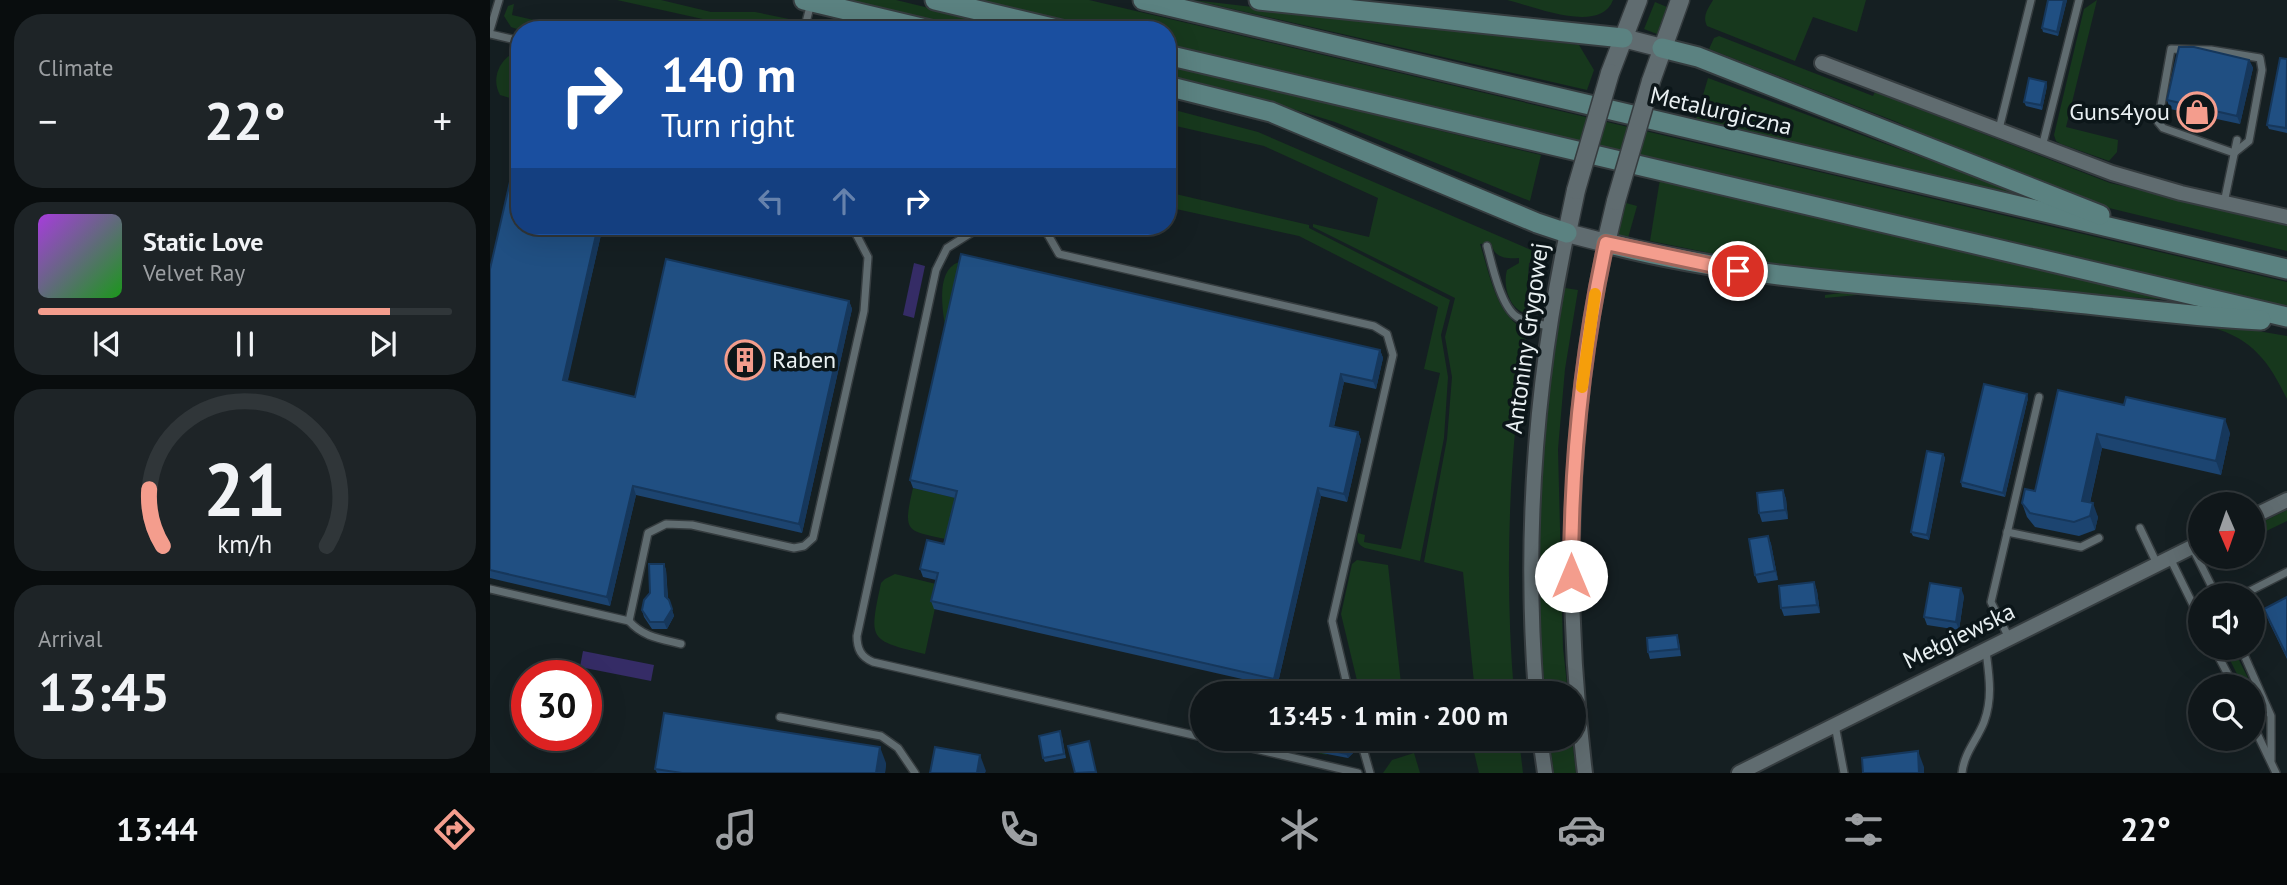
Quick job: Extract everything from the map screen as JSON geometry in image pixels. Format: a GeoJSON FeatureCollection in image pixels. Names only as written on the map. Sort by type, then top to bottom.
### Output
{"type":"FeatureCollection","features":[{"type":"Feature","properties":{"kind":"main road"},"geometry":{"type":"LineString","coordinates":[[935,0],[1023,21]]}},
{"type":"Feature","properties":{"kind":"main road","name":"Metalurgiczna"},"geometry":{"type":"LineString","coordinates":[[1143,0],[2287,269]]}},
{"type":"Feature","properties":{"kind":"main road"},"geometry":{"type":"LineString","coordinates":[[1259,0],[1623,38]]}},
{"type":"Feature","properties":{"kind":"main road"},"geometry":{"type":"LineString","coordinates":[[808,1],[892,21]]}},
{"type":"Feature","properties":{"kind":"main road"},"geometry":{"type":"LineString","coordinates":[[1662,48],[1698,57],[2156,238]]}},
{"type":"Feature","properties":{"kind":"main road"},"geometry":{"type":"LineString","coordinates":[[1176,57],[2287,319]]}},
{"type":"Feature","properties":{"kind":"main road"},"geometry":{"type":"LineString","coordinates":[[1176,88],[1271,112],[1567,233]]}},
{"type":"Feature","properties":{"kind":"main road"},"geometry":{"type":"LineString","coordinates":[[1606,243],[1701,264],[1774,276],[2212,317],[2287,319]]}},
{"type":"Feature","properties":{"kind":"street","name":"Antoniny Grygowej"},"geometry":{"type":"LineString","coordinates":[[1535,681],[1531,522],[1536,437],[1549,326],[1576,190],[1610,73],[1638,0]]}},
{"type":"Feature","properties":{"kind":"street"},"geometry":{"type":"LineString","coordinates":[[1585,773],[1574,664],[1572,520],[1584,366],[1596,287],[1616,201],[1651,81],[1680,0]]}},
{"type":"Feature","properties":{"kind":"street","name":"Metalurgiczna"},"geometry":{"type":"LineString","coordinates":[[1623,38],[1662,48]]}},
{"type":"Feature","properties":{"kind":"street"},"geometry":{"type":"LineString","coordinates":[[1822,63],[2112,173],[2287,217]]}},
{"type":"Feature","properties":{"kind":"street"},"geometry":{"type":"LineString","coordinates":[[1567,233],[1606,243]]}},
{"type":"Feature","properties":{"kind":"street"},"geometry":{"type":"LineString","coordinates":[[2265,511],[2287,500]]}},
{"type":"Feature","properties":{"kind":"street","name":"Mełgiewska"},"geometry":{"type":"LineString","coordinates":[[1739,773],[2188,549]]}},
{"type":"Feature","properties":{"kind":"street"},"geometry":{"type":"LineString","coordinates":[[1542,751],[1545,773]]}},
{"type":"Feature","properties":{"kind":"lane"},"geometry":{"type":"LineString","coordinates":[[499,0],[490,32],[511,38]]}},
{"type":"Feature","properties":{"kind":"lane"},"geometry":{"type":"LineString","coordinates":[[1999,130],[2031,0]]}},
{"type":"Feature","properties":{"kind":"lane"},"geometry":{"type":"LineString","coordinates":[[2042,146],[2079,0]]}},
{"type":"Feature","properties":{"kind":"lane"},"geometry":{"type":"LineString","coordinates":[[805,21],[808,1]]}},
{"type":"Feature","properties":{"kind":"lane"},"geometry":{"type":"LineString","coordinates":[[2171,49],[2211,50],[2260,58],[2262,70],[2249,141],[2234,153],[2163,128],[2158,122],[2171,49]]}},
{"type":"Feature","properties":{"kind":"lane"},"geometry":{"type":"LineString","coordinates":[[2224,202],[2237,141]]}},
{"type":"Feature","properties":{"kind":"lane"},"geometry":{"type":"LineString","coordinates":[[629,621],[648,533],[666,524],[692,525],[765,546],[794,548],[804,546],[813,538],[864,311],[869,257],[857,235]]}},
{"type":"Feature","properties":{"kind":"lane"},"geometry":{"type":"LineString","coordinates":[[968,235],[947,248],[936,270],[859,623],[857,646],[866,659],[873,662],[1190,734]]}},
{"type":"Feature","properties":{"kind":"lane"},"geometry":{"type":"LineString","coordinates":[[1049,235],[1059,254],[1374,326],[1387,334],[1392,355],[1332,621],[1346,681]]}},
{"type":"Feature","properties":{"kind":"lane"},"geometry":{"type":"LineString","coordinates":[[1486,246],[1506,307],[1514,316],[1524,321],[1549,326]]}},
{"type":"Feature","properties":{"kind":"lane"},"geometry":{"type":"LineString","coordinates":[[2009,639],[1991,602],[2039,397]]}},
{"type":"Feature","properties":{"kind":"lane"},"geometry":{"type":"LineString","coordinates":[[2140,528],[2188,599]]}},
{"type":"Feature","properties":{"kind":"lane"},"geometry":{"type":"LineString","coordinates":[[2007,532],[2081,547],[2099,538]]}},
{"type":"Feature","properties":{"kind":"lane"},"geometry":{"type":"LineString","coordinates":[[2265,583],[2287,572]]}},
{"type":"Feature","properties":{"kind":"lane"},"geometry":{"type":"LineString","coordinates":[[490,589],[629,621],[638,631],[649,636],[681,644]]}},
{"type":"Feature","properties":{"kind":"lane"},"geometry":{"type":"LineString","coordinates":[[1962,773],[1970,746],[1984,722],[1991,682],[1986,651]]}},
{"type":"Feature","properties":{"kind":"lane"},"geometry":{"type":"LineString","coordinates":[[2246,660],[2271,716],[2271,760]]}},
{"type":"Feature","properties":{"kind":"lane"},"geometry":{"type":"LineString","coordinates":[[780,716],[881,736],[898,748],[915,773]]}},
{"type":"Feature","properties":{"kind":"lane"},"geometry":{"type":"LineString","coordinates":[[1835,724],[1844,773]]}},
{"type":"Feature","properties":{"kind":"lane"},"geometry":{"type":"LineString","coordinates":[[2265,748],[2276,773]]}},
{"type":"Feature","properties":{"kind":"lane"},"geometry":{"type":"LineString","coordinates":[[1264,751],[1358,773]]}},
{"type":"Feature","properties":{"kind":"lane"},"geometry":{"type":"LineString","coordinates":[[1364,751],[1370,773]]}},
{"type":"Feature","properties":{"kind":"green space"},"geometry":{"type":"Polygon","coordinates":[[[617,0],[661,0],[711,12],[755,12],[790,21],[712,21],[617,0]]]}},
{"type":"Feature","properties":{"kind":"green space"},"geometry":{"type":"Polygon","coordinates":[[[846,0],[896,0],[983,21],[936,21],[846,0]]]}},
{"type":"Feature","properties":{"kind":"green space"},"geometry":{"type":"Polygon","coordinates":[[[967,0],[1089,0],[2287,282],[2287,308],[1176,49],[1176,21],[1057,21],[967,0]]]}},
{"type":"Feature","properties":{"kind":"green space"},"geometry":{"type":"Polygon","coordinates":[[[1193,0],[1579,45],[1594,70],[1587,90],[1193,0]]]}},
{"type":"Feature","properties":{"kind":"green space"},"geometry":{"type":"Polygon","coordinates":[[[1507,0],[1613,0],[1606,10],[1595,16],[1581,17],[1549,12],[1507,0]]]}},
{"type":"Feature","properties":{"kind":"green space"},"geometry":{"type":"Polygon","coordinates":[[[1713,0],[1866,0],[1857,32],[1813,17],[1795,61],[1707,26],[1705,16],[1713,0]]]}},
{"type":"Feature","properties":{"kind":"green space"},"geometry":{"type":"Polygon","coordinates":[[[2097,0],[2066,127],[2118,140],[2117,152],[2109,161],[2061,144],[2056,141],[2054,135],[2084,9],[2097,0]]]}},
{"type":"Feature","properties":{"kind":"green space"},"geometry":{"type":"Polygon","coordinates":[[[1655,2],[1667,7],[1657,34],[1644,29],[1655,2]]]}},
{"type":"Feature","properties":{"kind":"green space"},"geometry":{"type":"Polygon","coordinates":[[[514,4],[512,15],[538,21],[511,21],[511,27],[504,16],[508,6],[514,4]]]}},
{"type":"Feature","properties":{"kind":"green space"},"geometry":{"type":"Polygon","coordinates":[[[1719,36],[1873,96],[1875,92],[2110,183],[2287,224],[2287,251],[2109,208],[2045,188],[1981,163],[1897,122],[1709,49],[1714,38],[1719,36]]]}},
{"type":"Feature","properties":{"kind":"green space"},"geometry":{"type":"Polygon","coordinates":[[[511,54],[511,98],[500,95],[496,81],[499,68],[511,54]]]}},
{"type":"Feature","properties":{"kind":"green space"},"geometry":{"type":"Polygon","coordinates":[[[1176,67],[1541,155],[1530,201],[1335,122],[1238,92],[1176,77],[1176,67]]]}},
{"type":"Feature","properties":{"kind":"green space"},"geometry":{"type":"Polygon","coordinates":[[[1708,78],[2031,198],[1696,119],[1708,78]]]}},
{"type":"Feature","properties":{"kind":"green space"},"geometry":{"type":"Polygon","coordinates":[[[1176,110],[1258,132],[1531,250],[1536,260],[1529,263],[1526,307],[1531,308],[1530,313],[1518,309],[1507,291],[1507,270],[1519,263],[1519,258],[1498,255],[1491,243],[1480,244],[1501,305],[1516,324],[1527,332],[1516,422],[1510,512],[1509,603],[1513,681],[1474,681],[1463,572],[1424,562],[1447,439],[1452,377],[1445,337],[1455,298],[1313,227],[1313,224],[1369,237],[1378,198],[1264,146],[1176,126],[1176,110]]]}},
{"type":"Feature","properties":{"kind":"green space"},"geometry":{"type":"Polygon","coordinates":[[[1660,179],[2170,300],[1950,284],[1750,261],[1650,241],[1660,179]]]}},
{"type":"Feature","properties":{"kind":"green space"},"geometry":{"type":"Polygon","coordinates":[[[1176,194],[1309,225],[1309,228],[1450,300],[1441,335],[1448,377],[1444,438],[1420,561],[1365,548],[1359,544],[1357,538],[1358,533],[1365,535],[1364,542],[1401,549],[1440,373],[1424,369],[1438,307],[1299,236],[1176,209],[1176,194]]]}},
{"type":"Feature","properties":{"kind":"green space"},"geometry":{"type":"Polygon","coordinates":[[[1626,203],[1637,206],[1628,238],[1617,235],[1626,203]]]}},
{"type":"Feature","properties":{"kind":"green space"},"geometry":{"type":"Polygon","coordinates":[[[959,262],[964,263],[947,338],[943,284],[951,267],[959,262]]]}},
{"type":"Feature","properties":{"kind":"green space"},"geometry":{"type":"Polygon","coordinates":[[[1565,288],[1578,290],[1565,369],[1558,449],[1563,648],[1567,681],[1544,681],[1540,541],[1545,440],[1565,288]]]}},
{"type":"Feature","properties":{"kind":"green space"},"geometry":{"type":"Polygon","coordinates":[[[1857,291],[2223,325],[2287,336],[2287,399],[2266,363],[2249,345],[2211,327],[1880,296],[1825,298],[1825,295],[1857,291]]]}},
{"type":"Feature","properties":{"kind":"green space"},"geometry":{"type":"Polygon","coordinates":[[[913,488],[960,499],[950,540],[916,532],[911,528],[908,515],[913,488]]]}},
{"type":"Feature","properties":{"kind":"green space"},"geometry":{"type":"Polygon","coordinates":[[[2287,510],[2287,521],[2265,532],[2265,521],[2287,510]]]}},
{"type":"Feature","properties":{"kind":"green space"},"geometry":{"type":"Polygon","coordinates":[[[1357,560],[1388,565],[1401,681],[1357,681],[1341,614],[1352,564],[1357,560]]]}},
{"type":"Feature","properties":{"kind":"green space"},"geometry":{"type":"Polygon","coordinates":[[[895,574],[940,585],[925,654],[892,645],[877,635],[875,616],[881,583],[895,574]]]}},
{"type":"Feature","properties":{"kind":"green space"},"geometry":{"type":"Polygon","coordinates":[[[2230,660],[2239,660],[2246,674],[2237,674],[2230,660]]]}},
{"type":"Feature","properties":{"kind":"green space"},"geometry":{"type":"Polygon","coordinates":[[[1308,751],[1327,751],[1327,755],[1308,751]]]}},
{"type":"Feature","properties":{"kind":"green space"},"geometry":{"type":"Polygon","coordinates":[[[1474,751],[1520,751],[1523,773],[1479,773],[1474,751]]]}},
{"type":"Feature","properties":{"kind":"green space"},"geometry":{"type":"Polygon","coordinates":[[[1551,751],[1573,751],[1576,773],[1554,773],[1551,751]]]}},
{"type":"Feature","properties":{"kind":"green space"},"geometry":{"type":"Polygon","coordinates":[[[1414,753],[1420,773],[1383,773],[1392,760],[1414,753]]]}},
{"type":"Feature","properties":{"kind":"shaded area"},"geometry":{"type":"Polygon","coordinates":[[[914,263],[925,266],[914,318],[903,315],[914,263]]]}},
{"type":"Feature","properties":{"kind":"shaded area"},"geometry":{"type":"Polygon","coordinates":[[[583,651],[654,665],[651,681],[602,671],[602,660],[581,660],[583,651]]]}},
{"type":"Feature","properties":{"kind":"building"},"geometry":{"type":"Polygon","coordinates":[[[2048,0],[2064,0],[2057,32],[2042,28],[2048,0]]]}},
{"type":"Feature","properties":{"kind":"building"},"geometry":{"type":"Polygon","coordinates":[[[2179,47],[2194,47],[2249,60],[2237,116],[2167,100],[2179,47]]]}},
{"type":"Feature","properties":{"kind":"building"},"geometry":{"type":"Polygon","coordinates":[[[2280,58],[2287,59],[2286,128],[2267,125],[2280,58]]]}},
{"type":"Feature","properties":{"kind":"building"},"geometry":{"type":"Polygon","coordinates":[[[2029,78],[2046,82],[2041,105],[2024,102],[2029,78]]]}},
{"type":"Feature","properties":{"kind":"building","name":"Raben"},"geometry":{"type":"Polygon","coordinates":[[[511,177],[511,235],[596,235],[563,380],[635,397],[666,259],[849,301],[799,524],[633,486],[607,597],[490,570],[490,269],[511,177]]]}},
{"type":"Feature","properties":{"kind":"building"},"geometry":{"type":"Polygon","coordinates":[[[961,254],[1380,350],[1373,381],[1341,374],[1330,426],[1358,432],[1344,494],[1318,488],[1274,679],[931,601],[938,573],[920,569],[927,540],[944,544],[957,491],[910,480],[961,254]]]}},
{"type":"Feature","properties":{"kind":"building"},"geometry":{"type":"Polygon","coordinates":[[[1984,384],[2027,394],[2003,493],[1961,482],[1984,384]]]}},
{"type":"Feature","properties":{"kind":"building"},"geometry":{"type":"Polygon","coordinates":[[[2058,390],[2124,405],[2126,397],[2225,419],[2216,461],[2097,434],[2082,501],[2093,503],[2090,516],[2074,522],[2030,513],[2022,503],[2025,489],[2035,491],[2058,390]]]}},
{"type":"Feature","properties":{"kind":"building"},"geometry":{"type":"Polygon","coordinates":[[[1927,451],[1943,454],[1927,535],[1911,532],[1927,451]]]}},
{"type":"Feature","properties":{"kind":"building"},"geometry":{"type":"Polygon","coordinates":[[[1783,490],[1785,510],[1759,513],[1757,493],[1783,490]]]}},
{"type":"Feature","properties":{"kind":"building"},"geometry":{"type":"Polygon","coordinates":[[[1768,536],[1775,571],[1755,575],[1749,539],[1768,536]]]}},
{"type":"Feature","properties":{"kind":"building"},"geometry":{"type":"Polygon","coordinates":[[[649,564],[664,564],[665,596],[672,609],[664,622],[650,622],[642,610],[644,600],[650,593],[649,564]]]}},
{"type":"Feature","properties":{"kind":"building"},"geometry":{"type":"Polygon","coordinates":[[[1814,582],[1817,605],[1781,608],[1779,586],[1814,582]]]}},
{"type":"Feature","properties":{"kind":"building"},"geometry":{"type":"Polygon","coordinates":[[[1930,583],[1961,588],[1956,622],[1924,617],[1930,583]]]}},
{"type":"Feature","properties":{"kind":"building"},"geometry":{"type":"Polygon","coordinates":[[[2287,597],[2287,656],[2265,611],[2265,608],[2287,597]]]}},
{"type":"Feature","properties":{"kind":"building"},"geometry":{"type":"Polygon","coordinates":[[[1677,635],[1679,649],[1648,652],[1647,638],[1677,635]]]}},
{"type":"Feature","properties":{"kind":"building"},"geometry":{"type":"Polygon","coordinates":[[[664,713],[880,747],[876,773],[682,773],[655,769],[664,713]]]}},
{"type":"Feature","properties":{"kind":"building"},"geometry":{"type":"Polygon","coordinates":[[[1060,731],[1064,754],[1043,758],[1039,736],[1060,731]]]}},
{"type":"Feature","properties":{"kind":"building"},"geometry":{"type":"Polygon","coordinates":[[[1089,741],[1096,772],[1075,773],[1068,746],[1089,741]]]}},
{"type":"Feature","properties":{"kind":"building"},"geometry":{"type":"Polygon","coordinates":[[[935,747],[980,755],[977,773],[930,773],[935,747]]]}},
{"type":"Feature","properties":{"kind":"building"},"geometry":{"type":"Polygon","coordinates":[[[1918,751],[1919,773],[1863,773],[1862,758],[1918,751]]]}},
{"type":"Feature","properties":{"kind":"slow traffic"},"geometry":{"type":"LineString","coordinates":[[1582,387],[1595,294]]}},
{"type":"Feature","properties":{"kind":"place","name":"Guns4you"},"geometry":{"type":"Point","coordinates":[2197,112]}},
{"type":"Feature","properties":{"kind":"place","name":"Raben"},"geometry":{"type":"Point","coordinates":[745,360]}},
{"type":"Feature","properties":{"kind":"route"},"geometry":{"type":"LineString","coordinates":[[1571,576],[1576,447],[1584,366],[1606,243],[1738,271]]}}]}
